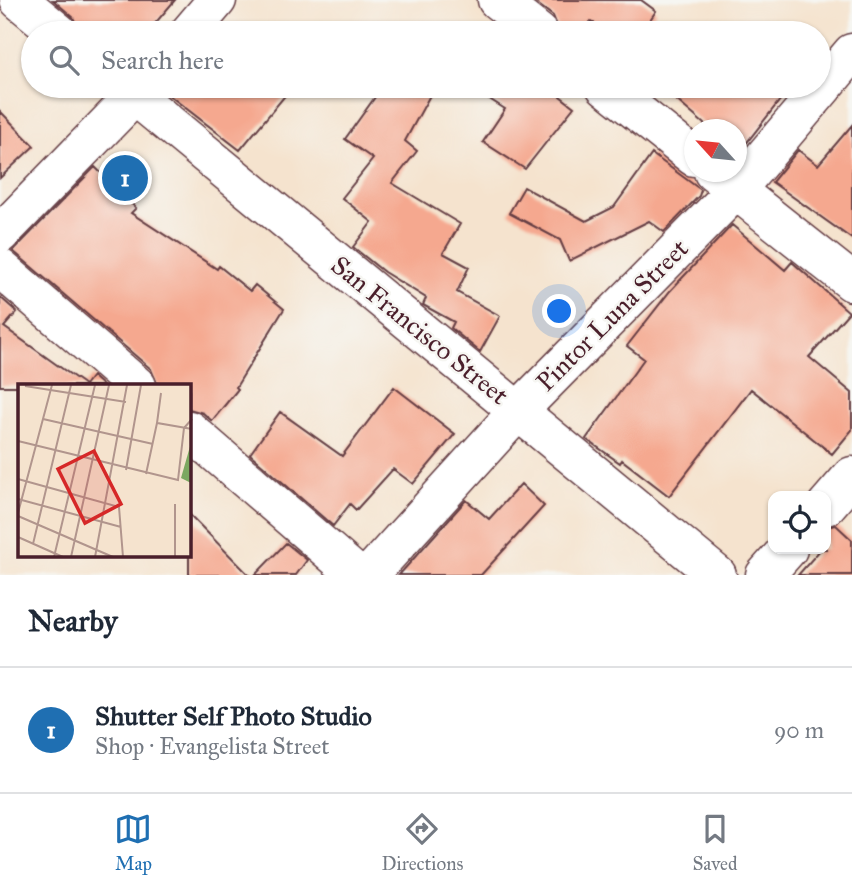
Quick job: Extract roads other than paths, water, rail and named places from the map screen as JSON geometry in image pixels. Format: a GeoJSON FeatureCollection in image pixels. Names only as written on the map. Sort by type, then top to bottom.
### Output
{"type":"FeatureCollection","features":[{"type":"Feature","properties":{"kind":"street"},"geometry":{"type":"LineString","coordinates":[[19,0],[44,21]]}},
{"type":"Feature","properties":{"kind":"street"},"geometry":{"type":"LineString","coordinates":[[199,21],[217,0]]}},
{"type":"Feature","properties":{"kind":"street"},"geometry":{"type":"LineString","coordinates":[[497,0],[524,21]]}},
{"type":"Feature","properties":{"kind":"street","name":"Pintor Luna Street"},"geometry":{"type":"LineString","coordinates":[[831,74],[852,53]]}},
{"type":"Feature","properties":{"kind":"street"},"geometry":{"type":"LineString","coordinates":[[0,234],[126,98]]}},
{"type":"Feature","properties":{"kind":"street","name":"San Francisco Street"},"geometry":{"type":"LineString","coordinates":[[145,98],[717,575]]}},
{"type":"Feature","properties":{"kind":"street"},"geometry":{"type":"LineString","coordinates":[[620,98],[684,148]]}},
{"type":"Feature","properties":{"kind":"street","name":"Pintor Luna Street"},"geometry":{"type":"LineString","coordinates":[[747,158],[807,98]]}},
{"type":"Feature","properties":{"kind":"street","name":"Pintor Luna Street"},"geometry":{"type":"LineString","coordinates":[[369,575],[723,182]]}},
{"type":"Feature","properties":{"kind":"street"},"geometry":{"type":"LineString","coordinates":[[725,182],[852,282]]}},
{"type":"Feature","properties":{"kind":"street"},"geometry":{"type":"LineString","coordinates":[[0,268],[135,384]]}},
{"type":"Feature","properties":{"kind":"street"},"geometry":{"type":"LineString","coordinates":[[191,432],[358,575]]}},
{"type":"Feature","properties":{"kind":"street"},"geometry":{"type":"LineString","coordinates":[[831,500],[852,476]]}},
{"type":"Feature","properties":{"kind":"street"},"geometry":{"type":"LineString","coordinates":[[765,575],[784,554]]}},
{"type":"Feature","properties":{"kind":"place","name":"Shutter Self Photo Studio"},"geometry":{"type":"Point","coordinates":[125,178]}}]}
